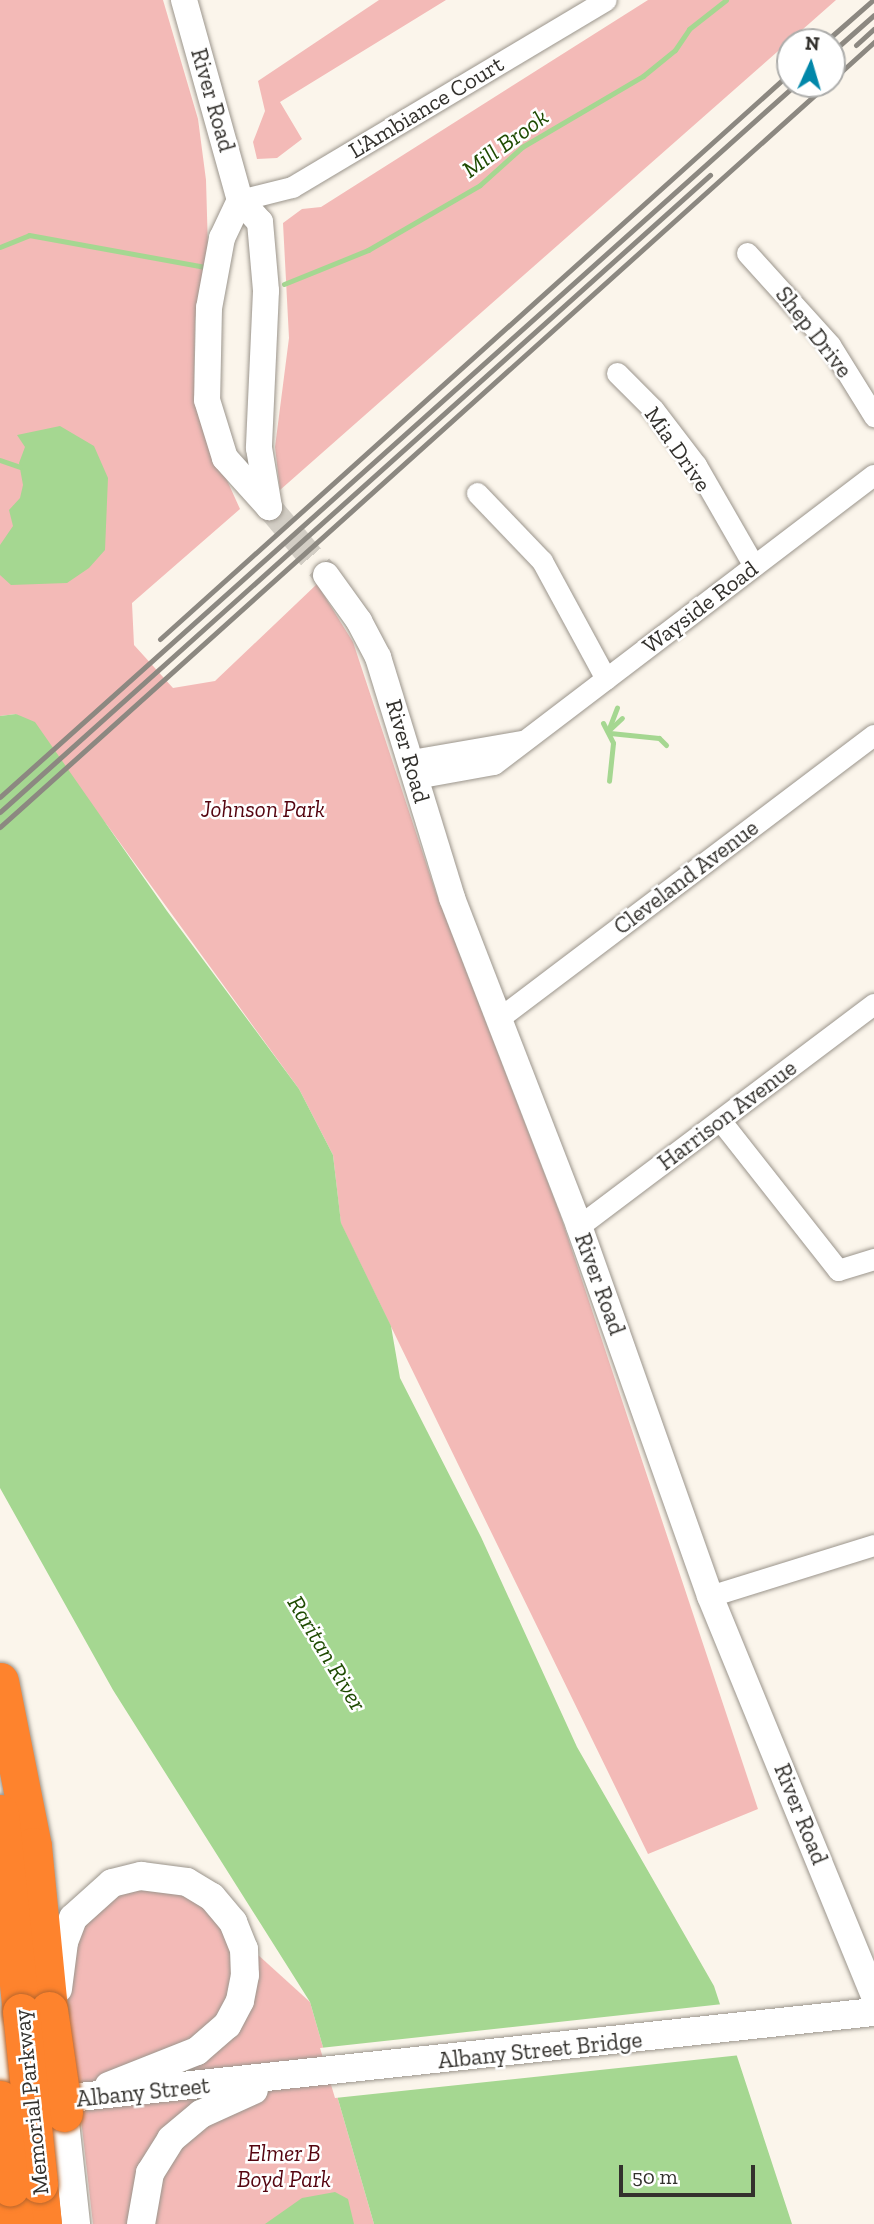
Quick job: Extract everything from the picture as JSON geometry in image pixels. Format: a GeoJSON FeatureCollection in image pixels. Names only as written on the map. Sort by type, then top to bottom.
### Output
{"type":"FeatureCollection","features":[{"type":"Feature","properties":{"kind":"highway"},"geometry":{"type":"LineString","coordinates":[[0,1681],[33,1846],[43,2011],[73,2105]]}},
{"type":"Feature","properties":{"kind":"highway","name":"Memorial Parkway"},"geometry":{"type":"LineString","coordinates":[[0,1814],[43,2011],[40,2184],[43,2224]]}},
{"type":"Feature","properties":{"kind":"highway","name":"Memorial Parkway"},"geometry":{"type":"LineString","coordinates":[[0,2099],[40,2184]]}},
{"type":"Feature","properties":{"kind":"highway","name":"Memorial Parkway"},"geometry":{"type":"LineString","coordinates":[[15,2224],[40,2184]]}},
{"type":"Feature","properties":{"kind":"main road"},"geometry":{"type":"LineString","coordinates":[[43,2011],[59,1969],[67,1930],[80,1908],[112,1883],[141,1876],[187,1882],[223,1908],[240,1936],[246,1962],[243,1989],[234,2013],[220,2034],[197,2051],[73,2105],[40,2184],[76,2224]]}},
{"type":"Feature","properties":{"kind":"main road","name":"Albany Street Bridge"},"geometry":{"type":"LineString","coordinates":[[286,2078],[874,2012]]}},
{"type":"Feature","properties":{"kind":"main road"},"geometry":{"type":"LineString","coordinates":[[141,2224],[150,2174],[180,2130],[214,2107],[286,2078]]}},
{"type":"Feature","properties":{"kind":"main road","name":"Albany Street"},"geometry":{"type":"LineString","coordinates":[[0,2105],[73,2105],[286,2078]]}},
{"type":"Feature","properties":{"kind":"street","name":"River Road"},"geometry":{"type":"LineString","coordinates":[[184,0],[240,200],[260,222],[264,266],[258,448],[269,507],[225,458],[207,400],[209,307],[222,238],[240,200]]}},
{"type":"Feature","properties":{"kind":"street","name":"L'Ambiance Court"},"geometry":{"type":"LineString","coordinates":[[240,200],[292,187],[606,0]]}},
{"type":"Feature","properties":{"kind":"street","name":"Shep Drive"},"geometry":{"type":"LineString","coordinates":[[747,253],[830,345],[874,416]]}},
{"type":"Feature","properties":{"kind":"street","name":"Mia Drive"},"geometry":{"type":"LineString","coordinates":[[617,373],[653,409],[696,465],[754,566]]}},
{"type":"Feature","properties":{"kind":"street","name":"Wayside Road"},"geometry":{"type":"LineString","coordinates":[[414,769],[494,764],[874,475]]}},
{"type":"Feature","properties":{"kind":"street"},"geometry":{"type":"LineString","coordinates":[[477,493],[542,561],[606,679]]}},
{"type":"Feature","properties":{"kind":"street","name":"River Road"},"geometry":{"type":"LineString","coordinates":[[326,575],[359,621],[378,657],[452,898],[579,1226],[710,1596],[874,1995]]}},
{"type":"Feature","properties":{"kind":"street","name":"Cleveland Avenue"},"geometry":{"type":"LineString","coordinates":[[498,1018],[874,735]]}},
{"type":"Feature","properties":{"kind":"street","name":"Harrison Avenue"},"geometry":{"type":"LineString","coordinates":[[579,1226],[874,1004]]}},
{"type":"Feature","properties":{"kind":"street"},"geometry":{"type":"LineString","coordinates":[[720,1120],[838,1270],[874,1259]]}},
{"type":"Feature","properties":{"kind":"street"},"geometry":{"type":"LineString","coordinates":[[710,1596],[874,1545]]}},
{"type":"Feature","properties":{"kind":"green space","name":"Johnson Park"},"geometry":{"type":"Polygon","coordinates":[[[0,0],[163,0],[198,119],[206,180],[208,249],[195,321],[194,378],[202,425],[240,509],[132,603],[134,645],[173,688],[215,681],[317,584],[353,642],[436,893],[560,1214],[758,1809],[648,1854],[341,1224],[333,1155],[299,1089],[107,825],[16,714],[0,716],[0,0]]]}},
{"type":"Feature","properties":{"kind":"green space"},"geometry":{"type":"Polygon","coordinates":[[[379,0],[446,0],[280,102],[302,139],[277,158],[257,159],[253,142],[265,111],[258,81],[379,0]]]}},
{"type":"Feature","properties":{"kind":"green space"},"geometry":{"type":"Polygon","coordinates":[[[648,0],[836,0],[804,28],[776,28],[776,53],[280,490],[275,447],[289,338],[283,223],[302,209],[321,207],[648,0]]]}},
{"type":"Feature","properties":{"kind":"green space","name":"Elmer B Boyd Park"},"geometry":{"type":"Polygon","coordinates":[[[178,1889],[201,1903],[310,2002],[374,2224],[93,2224],[65,1979],[72,1937],[123,1890],[178,1889]]]}},
{"type":"Feature","properties":{"kind":"water"},"geometry":{"type":"Polygon","coordinates":[[[60,426],[94,446],[108,478],[105,550],[89,568],[67,583],[11,585],[0,575],[0,545],[13,526],[9,510],[20,498],[23,485],[19,463],[25,447],[17,435],[60,426]]]}},
{"type":"Feature","properties":{"kind":"water","name":"Raritan River"},"geometry":{"type":"Polygon","coordinates":[[[16,714],[35,722],[167,911],[299,1089],[333,1155],[341,1223],[391,1326],[400,1378],[481,1537],[577,1747],[714,1986],[792,2224],[374,2224],[310,2002],[113,1690],[0,1488],[0,716],[16,714]]]}},
{"type":"Feature","properties":{"kind":"water"},"geometry":{"type":"Polygon","coordinates":[[[335,2192],[348,2199],[354,2224],[265,2224],[302,2198],[335,2192]]]}},
{"type":"Feature","properties":{"kind":"pier"},"geometry":{"type":"Polygon","coordinates":[[[723,2004],[741,2055],[335,2098],[320,2048],[723,2004]]]}},
{"type":"Feature","properties":{"kind":"waterway","name":"Mill Brook"},"geometry":{"type":"LineString","coordinates":[[284,284],[368,250],[480,185],[522,147],[643,76],[675,50],[689,29],[726,0]]}},
{"type":"Feature","properties":{"kind":"waterway","name":"Mill Brook"},"geometry":{"type":"LineString","coordinates":[[0,247],[29,235],[205,267]]}},
{"type":"Feature","properties":{"kind":"waterway"},"geometry":{"type":"LineString","coordinates":[[0,460],[20,467]]}},
{"type":"Feature","properties":{"kind":"waterway"},"geometry":{"type":"LineString","coordinates":[[608,731],[617,708]]}},
{"type":"Feature","properties":{"kind":"waterway"},"geometry":{"type":"LineString","coordinates":[[608,731],[622,718]]}},
{"type":"Feature","properties":{"kind":"waterway"},"geometry":{"type":"LineString","coordinates":[[603,723],[613,743],[609,781]]}},
{"type":"Feature","properties":{"kind":"waterway"},"geometry":{"type":"LineString","coordinates":[[610,733],[659,738],[666,745]]}},
{"type":"Feature","properties":{"kind":"tunnel"},"geometry":{"type":"LineString","coordinates":[[269,507],[326,575]]}},
{"type":"Feature","properties":{"kind":"railway"},"geometry":{"type":"LineString","coordinates":[[841,28],[873,0]]}},
{"type":"Feature","properties":{"kind":"railway"},"geometry":{"type":"LineString","coordinates":[[846,40],[874,15]]}},
{"type":"Feature","properties":{"kind":"railway"},"geometry":{"type":"LineString","coordinates":[[856,45],[874,29]]}},
{"type":"Feature","properties":{"kind":"railway"},"geometry":{"type":"LineString","coordinates":[[846,67],[874,42]]}},
{"type":"Feature","properties":{"kind":"railway"},"geometry":{"type":"LineString","coordinates":[[160,639],[776,86]]}},
{"type":"Feature","properties":{"kind":"railway"},"geometry":{"type":"LineString","coordinates":[[0,797],[780,98]]}},
{"type":"Feature","properties":{"kind":"railway"},"geometry":{"type":"LineString","coordinates":[[0,827],[811,98]]}},
{"type":"Feature","properties":{"kind":"railway"},"geometry":{"type":"LineString","coordinates":[[0,812],[710,175]]}}]}
